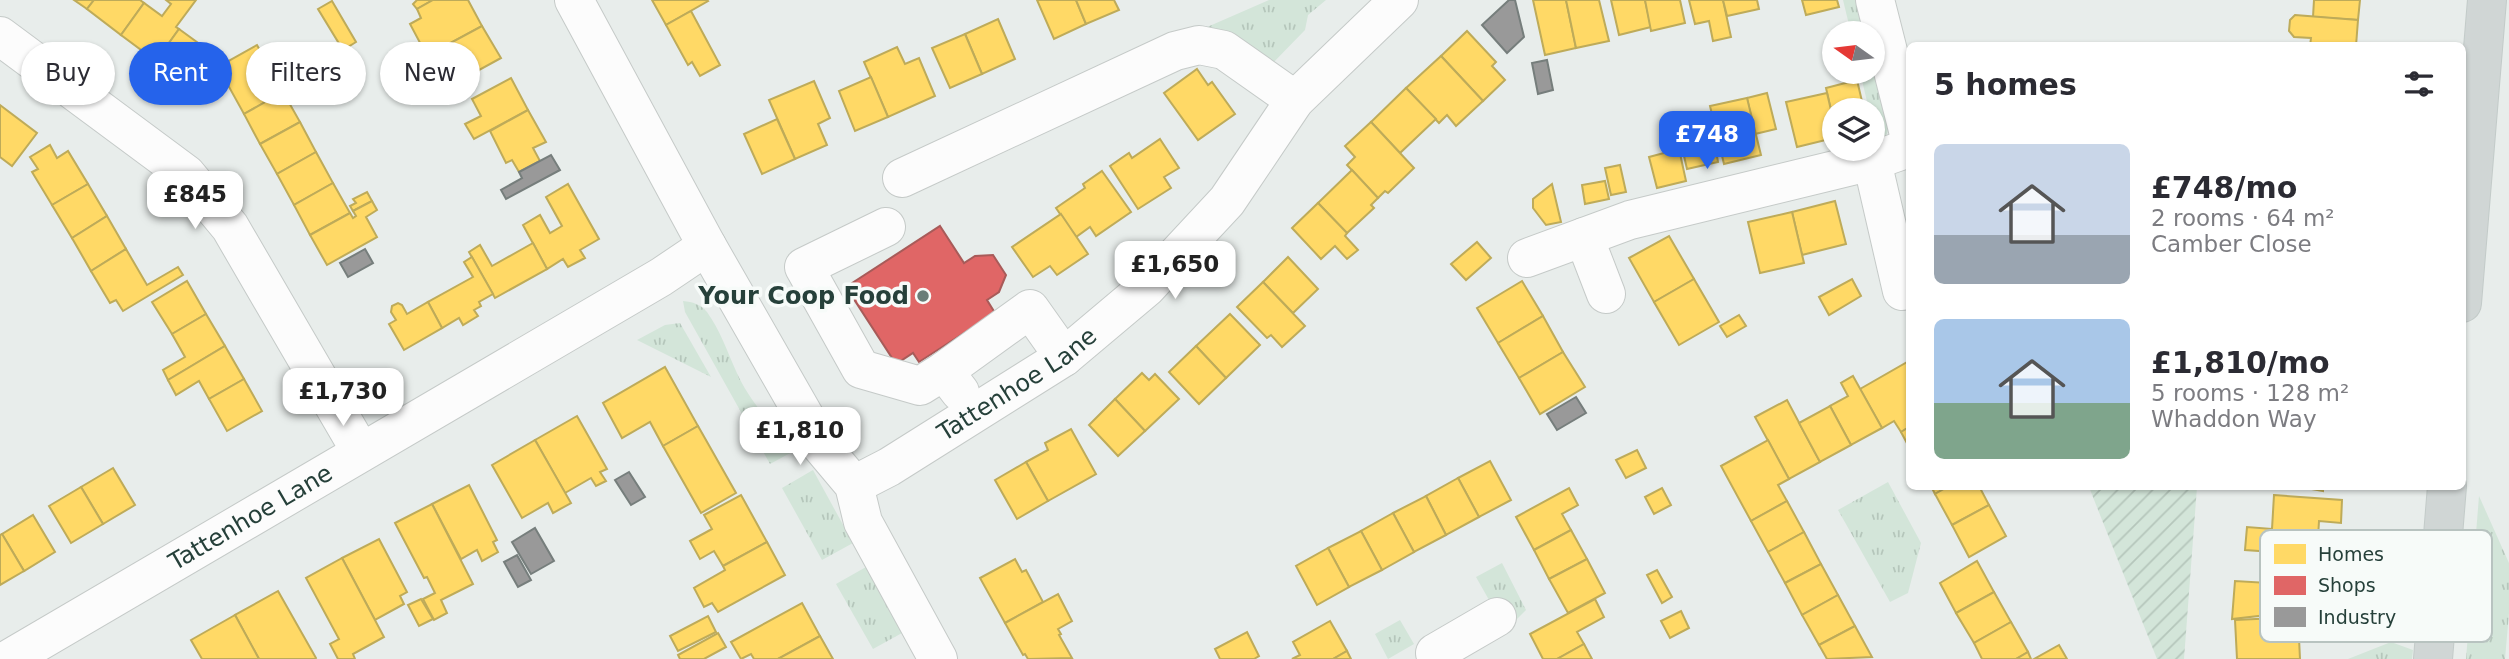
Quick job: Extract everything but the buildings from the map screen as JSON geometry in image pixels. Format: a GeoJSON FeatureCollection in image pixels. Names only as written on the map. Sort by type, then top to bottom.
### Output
{"type":"FeatureCollection","features":[{"type":"Feature","properties":{"kind":"main road"},"geometry":{"type":"LineString","coordinates":[[2466,255],[2487,0]]}},
{"type":"Feature","properties":{"kind":"main road"},"geometry":{"type":"LineString","coordinates":[[2443,530],[2447,490]]}},
{"type":"Feature","properties":{"kind":"street"},"geometry":{"type":"LineString","coordinates":[[574,0],[707,246],[822,447],[854,485],[863,522],[938,659]]}},
{"type":"Feature","properties":{"kind":"street","name":"Tattenhoe Lane"},"geometry":{"type":"LineString","coordinates":[[854,485],[889,467],[1064,357],[1146,288],[1227,201],[1295,100],[1399,0]]}},
{"type":"Feature","properties":{"kind":"street"},"geometry":{"type":"LineString","coordinates":[[1875,0],[1906,122]]}},
{"type":"Feature","properties":{"kind":"street"},"geometry":{"type":"LineString","coordinates":[[0,36],[186,174],[230,228],[360,452]]}},
{"type":"Feature","properties":{"kind":"street"},"geometry":{"type":"LineString","coordinates":[[902,178],[1175,51],[1199,45],[1224,50],[1295,100]]}},
{"type":"Feature","properties":{"kind":"street"},"geometry":{"type":"LineString","coordinates":[[1885,156],[1906,149]]}},
{"type":"Feature","properties":{"kind":"street"},"geometry":{"type":"LineString","coordinates":[[1527,258],[1630,220],[1872,161],[1902,291]]}},
{"type":"Feature","properties":{"kind":"street"},"geometry":{"type":"LineString","coordinates":[[886,227],[804,267],[861,369],[920,386],[1030,309],[1064,357]]}},
{"type":"Feature","properties":{"kind":"street"},"geometry":{"type":"LineString","coordinates":[[1584,237],[1606,294]]}},
{"type":"Feature","properties":{"kind":"street","name":"Tattenhoe Lane"},"geometry":{"type":"LineString","coordinates":[[9,659],[662,277],[707,246]]}},
{"type":"Feature","properties":{"kind":"street"},"geometry":{"type":"LineString","coordinates":[[944,371],[975,414]]}},
{"type":"Feature","properties":{"kind":"street"},"geometry":{"type":"LineString","coordinates":[[1439,659],[1436,653],[1497,617]]}},
{"type":"Feature","properties":{"kind":"green space"},"geometry":{"type":"Polygon","coordinates":[[[1269,0],[1326,0],[1308,15],[1305,30],[1270,66],[1198,31],[1269,0]]]}},
{"type":"Feature","properties":{"kind":"green space"},"geometry":{"type":"Polygon","coordinates":[[[1843,0],[1861,0],[1866,21],[1848,21],[1843,0]]]}},
{"type":"Feature","properties":{"kind":"green space"},"geometry":{"type":"Polygon","coordinates":[[[1863,84],[1881,84],[1885,98],[1866,98],[1863,84]]]}},
{"type":"Feature","properties":{"kind":"green space"},"geometry":{"type":"Polygon","coordinates":[[[1885,99],[1890,120],[1885,136],[1885,99]]]}},
{"type":"Feature","properties":{"kind":"green space"},"geometry":{"type":"Polygon","coordinates":[[[683,301],[696,304],[707,312],[720,333],[748,393],[794,451],[770,464],[685,312],[683,301]]]}},
{"type":"Feature","properties":{"kind":"green space"},"geometry":{"type":"Polygon","coordinates":[[[680,323],[711,377],[637,340],[665,325],[680,323]]]}},
{"type":"Feature","properties":{"kind":"green space"},"geometry":{"type":"Polygon","coordinates":[[[813,470],[853,543],[822,560],[782,488],[813,470]]]}},
{"type":"Feature","properties":{"kind":"green space"},"geometry":{"type":"Polygon","coordinates":[[[1888,482],[1921,543],[1908,593],[1890,602],[1838,510],[1888,482]]]}},
{"type":"Feature","properties":{"kind":"green space"},"geometry":{"type":"Polygon","coordinates":[[[2090,490],[2197,490],[2184,659],[2157,659],[2090,490]]]}},
{"type":"Feature","properties":{"kind":"green space"},"geometry":{"type":"Polygon","coordinates":[[[2479,496],[2509,563],[2505,659],[2466,659],[2467,642],[2492,642],[2492,530],[2476,530],[2479,496]]]}},
{"type":"Feature","properties":{"kind":"green space"},"geometry":{"type":"Polygon","coordinates":[[[1502,563],[1526,610],[1506,630],[1476,577],[1502,563]]]}},
{"type":"Feature","properties":{"kind":"green space"},"geometry":{"type":"Polygon","coordinates":[[[866,567],[902,633],[873,649],[836,584],[866,567]]]}},
{"type":"Feature","properties":{"kind":"green space"},"geometry":{"type":"Polygon","coordinates":[[[1400,620],[1414,644],[1388,659],[1375,634],[1400,620]]]}},
{"type":"Feature","properties":{"kind":"green space"},"geometry":{"type":"Polygon","coordinates":[[[2391,642],[2413,650],[2412,659],[2348,659],[2391,642]]]}},
{"type":"Feature","properties":{"kind":"place","name":"Your Coop Food"},"geometry":{"type":"Point","coordinates":[923,296]}}]}
